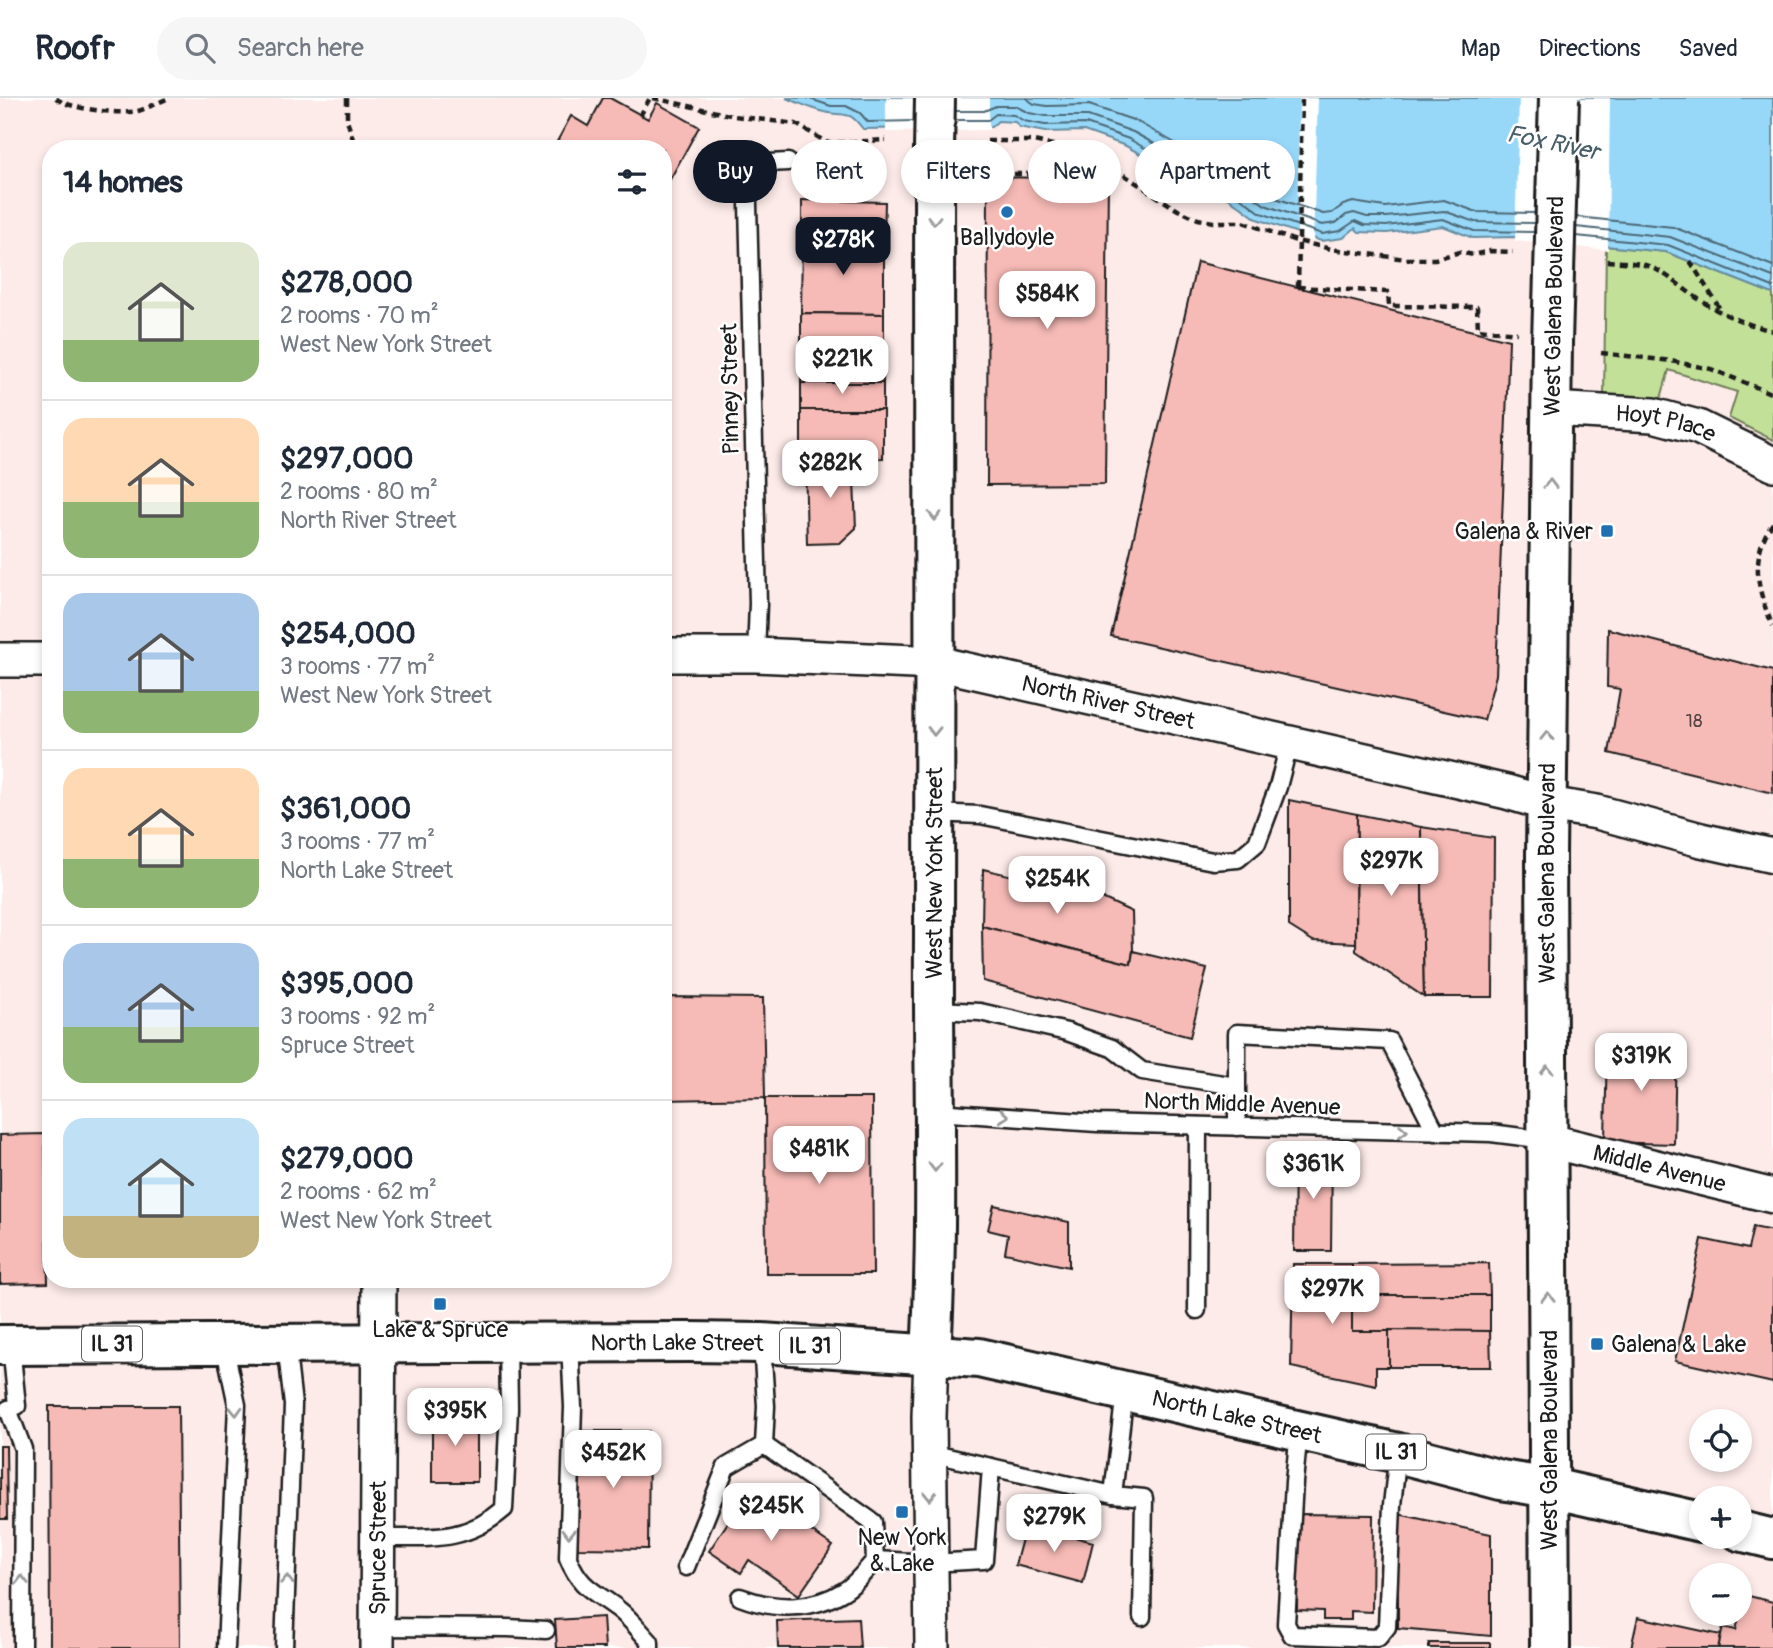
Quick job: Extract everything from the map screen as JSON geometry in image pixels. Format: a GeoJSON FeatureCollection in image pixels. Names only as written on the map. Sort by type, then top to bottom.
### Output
{"type":"FeatureCollection","features":[{"type":"Feature","properties":{"kind":"main road","name":"West New York Street"},"geometry":{"type":"LineString","coordinates":[[931,1354],[936,1112],[933,813],[936,663],[935,98]]}},
{"type":"Feature","properties":{"kind":"main road","name":"West Galena Boulevard"},"geometry":{"type":"LineString","coordinates":[[1550,1648],[1546,1140],[1551,409],[1535,338],[1559,98]]}},
{"type":"Feature","properties":{"kind":"main road","name":"North Lake Street"},"geometry":{"type":"LineString","coordinates":[[6,1345],[762,1343],[979,1358],[1398,1453],[1501,1480],[1550,1488]]}},
{"type":"Feature","properties":{"kind":"main road","name":"IL 31"},"geometry":{"type":"LineString","coordinates":[[1550,1488],[1689,1519]]}},
{"type":"Feature","properties":{"kind":"main road"},"geometry":{"type":"LineString","coordinates":[[1752,1534],[1773,1539]]}},
{"type":"Feature","properties":{"kind":"street","name":"Hoyt Place"},"geometry":{"type":"LineString","coordinates":[[1551,409],[1653,415],[1698,427],[1773,464]]}},
{"type":"Feature","properties":{"kind":"street","name":"North River Street"},"geometry":{"type":"LineString","coordinates":[[672,655],[755,655],[936,663],[1507,792],[1548,804],[1597,812],[1773,856]]}},
{"type":"Feature","properties":{"kind":"street"},"geometry":{"type":"LineString","coordinates":[[0,660],[42,660]]}},
{"type":"Feature","properties":{"kind":"street","name":"Middle Avenue"},"geometry":{"type":"LineString","coordinates":[[1546,1140],[1773,1196]]}},
{"type":"Feature","properties":{"kind":"street","name":"Spruce Street"},"geometry":{"type":"LineString","coordinates":[[377,1638],[379,1288]]}},
{"type":"Feature","properties":{"kind":"street","name":"West New York Street"},"geometry":{"type":"LineString","coordinates":[[931,1354],[932,1648]]}},
{"type":"Feature","properties":{"kind":"lane","name":"Pinney Street"},"geometry":{"type":"LineString","coordinates":[[755,655],[758,603],[747,164],[788,162]]}},
{"type":"Feature","properties":{"kind":"lane"},"geometry":{"type":"LineString","coordinates":[[933,813],[980,815],[1213,861],[1238,859],[1257,843],[1278,787],[1289,744]]}},
{"type":"Feature","properties":{"kind":"lane"},"geometry":{"type":"LineString","coordinates":[[935,1010],[980,1012],[1067,1032],[1112,1048],[1142,1071],[1236,1086]]}},
{"type":"Feature","properties":{"kind":"lane"},"geometry":{"type":"LineString","coordinates":[[1237,1127],[1237,1033],[1389,1041],[1436,1132]]}},
{"type":"Feature","properties":{"kind":"lane","name":"North Middle Avenue"},"geometry":{"type":"LineString","coordinates":[[936,1112],[1097,1123],[1491,1133],[1546,1140]]}},
{"type":"Feature","properties":{"kind":"lane"},"geometry":{"type":"LineString","coordinates":[[1197,1310],[1198,1126]]}},
{"type":"Feature","properties":{"kind":"lane"},"geometry":{"type":"LineString","coordinates":[[378,1538],[454,1536],[489,1522],[504,1509],[509,1408],[508,1342]]}},
{"type":"Feature","properties":{"kind":"lane"},"geometry":{"type":"LineString","coordinates":[[570,1342],[573,1407],[568,1558],[576,1577],[592,1592],[620,1610],[650,1642],[650,1648]]}},
{"type":"Feature","properties":{"kind":"lane"},"geometry":{"type":"LineString","coordinates":[[284,1648],[293,1405],[286,1343]]}},
{"type":"Feature","properties":{"kind":"lane"},"geometry":{"type":"LineString","coordinates":[[762,1343],[766,1406],[764,1445]]}},
{"type":"Feature","properties":{"kind":"lane"},"geometry":{"type":"LineString","coordinates":[[223,1344],[237,1405],[226,1648]]}},
{"type":"Feature","properties":{"kind":"lane"},"geometry":{"type":"LineString","coordinates":[[6,1345],[17,1406],[8,1409],[23,1449],[22,1648]]}},
{"type":"Feature","properties":{"kind":"lane"},"geometry":{"type":"LineString","coordinates":[[1112,1495],[1125,1391]]}},
{"type":"Feature","properties":{"kind":"lane"},"geometry":{"type":"LineString","coordinates":[[1299,1430],[1286,1625],[1292,1635],[1378,1638],[1387,1627],[1392,1505],[1398,1453]]}},
{"type":"Feature","properties":{"kind":"lane"},"geometry":{"type":"LineString","coordinates":[[740,1597],[763,1606],[815,1604],[846,1590],[875,1560],[873,1522],[764,1445]]}},
{"type":"Feature","properties":{"kind":"lane"},"geometry":{"type":"LineString","coordinates":[[686,1567],[726,1467],[764,1445]]}},
{"type":"Feature","properties":{"kind":"lane"},"geometry":{"type":"LineString","coordinates":[[930,1453],[1112,1495],[1144,1498],[1142,1618]]}},
{"type":"Feature","properties":{"kind":"lane"},"geometry":{"type":"LineString","coordinates":[[875,1560],[931,1563],[984,1560],[991,1467]]}},
{"type":"Feature","properties":{"kind":"lane"},"geometry":{"type":"LineString","coordinates":[[377,1638],[508,1628],[546,1630]]}},
{"type":"Feature","properties":{"kind":"path"},"geometry":{"type":"LineString","coordinates":[[56,98],[60,103],[92,109],[136,111],[169,98]]}},
{"type":"Feature","properties":{"kind":"path"},"geometry":{"type":"LineString","coordinates":[[348,98],[348,120],[354,140]]}},
{"type":"Feature","properties":{"kind":"path"},"geometry":{"type":"LineString","coordinates":[[640,116],[651,98],[734,116],[796,124],[823,140]]}},
{"type":"Feature","properties":{"kind":"path"},"geometry":{"type":"LineString","coordinates":[[1302,98],[1297,287],[1388,292],[1389,306],[1477,307],[1478,329],[1535,338]]}},
{"type":"Feature","properties":{"kind":"path"},"geometry":{"type":"LineString","coordinates":[[1121,173],[1178,210],[1198,219],[1243,222],[1298,241],[1371,256],[1435,259],[1460,253],[1473,256],[1490,251],[1513,252]]}},
{"type":"Feature","properties":{"kind":"path"},"geometry":{"type":"LineString","coordinates":[[1607,261],[1645,265],[1661,272],[1723,313],[1773,331]]}},
{"type":"Feature","properties":{"kind":"path"},"geometry":{"type":"LineString","coordinates":[[1690,261],[1723,313]]}},
{"type":"Feature","properties":{"kind":"path"},"geometry":{"type":"LineString","coordinates":[[1601,353],[1712,369],[1773,394]]}},
{"type":"Feature","properties":{"kind":"path"},"geometry":{"type":"LineString","coordinates":[[1773,523],[1759,547],[1756,564],[1762,601],[1773,626]]}},
{"type":"Feature","properties":{"kind":"shaded area"},"geometry":{"type":"Polygon","coordinates":[[[0,98],[786,98],[830,113],[844,113],[855,119],[863,129],[991,127],[998,121],[1015,122],[1045,132],[1084,131],[1109,140],[1028,140],[1028,203],[1121,203],[1121,144],[1135,151],[1135,203],[1235,203],[1257,219],[1355,227],[1387,233],[1443,226],[1473,238],[1514,237],[1666,252],[1773,294],[1773,1648],[0,1648],[0,98]]]}},
{"type":"Feature","properties":{"kind":"green space"},"geometry":{"type":"Polygon","coordinates":[[[1606,246],[1666,252],[1773,294],[1773,440],[1729,418],[1737,392],[1669,370],[1660,402],[1604,396],[1606,246]]]}},
{"type":"Feature","properties":{"kind":"water","name":"Fox River"},"geometry":{"type":"Polygon","coordinates":[[[786,98],[1773,98],[1773,294],[1666,252],[1514,237],[1473,238],[1443,226],[1387,233],[1359,232],[1355,228],[1343,238],[1321,241],[1257,219],[1235,203],[1295,203],[1295,140],[1135,140],[1135,151],[1121,144],[1121,140],[1109,140],[1084,131],[1045,132],[1019,127],[1015,122],[998,121],[991,127],[863,129],[848,115],[818,111],[786,98]]]}},
{"type":"Feature","properties":{"kind":"pier"},"geometry":{"type":"Polygon","coordinates":[[[886,98],[989,98],[989,130],[886,132],[886,98]]]}},
{"type":"Feature","properties":{"kind":"pier"},"geometry":{"type":"Polygon","coordinates":[[[1299,98],[1318,98],[1313,242],[1297,236],[1299,98]]]}},
{"type":"Feature","properties":{"kind":"pier"},"geometry":{"type":"Polygon","coordinates":[[[1519,98],[1610,98],[1608,250],[1515,241],[1519,98]]]}},
{"type":"Feature","properties":{"kind":"building"},"geometry":{"type":"Polygon","coordinates":[[[603,98],[610,98],[648,119],[657,103],[699,127],[672,176],[672,140],[558,140],[571,116],[588,126],[603,98]]]}},
{"type":"Feature","properties":{"kind":"building"},"geometry":{"type":"Polygon","coordinates":[[[1014,177],[1028,178],[1028,203],[1108,203],[1105,484],[987,485],[988,203],[1014,203],[1014,177]]]}},
{"type":"Feature","properties":{"kind":"building"},"geometry":{"type":"Polygon","coordinates":[[[802,203],[885,203],[884,240],[802,239],[802,203]]]}},
{"type":"Feature","properties":{"kind":"building"},"geometry":{"type":"Polygon","coordinates":[[[802,239],[884,240],[884,314],[801,313],[802,239]]]}},
{"type":"Feature","properties":{"kind":"building"},"geometry":{"type":"Polygon","coordinates":[[[1197,262],[1509,340],[1496,675],[1484,720],[1111,636],[1197,262]]]}},
{"type":"Feature","properties":{"kind":"building"},"geometry":{"type":"Polygon","coordinates":[[[801,313],[884,314],[884,350],[801,349],[801,313]]]}},
{"type":"Feature","properties":{"kind":"building"},"geometry":{"type":"Polygon","coordinates":[[[801,349],[884,350],[883,383],[801,383],[801,349]]]}},
{"type":"Feature","properties":{"kind":"building"},"geometry":{"type":"Polygon","coordinates":[[[801,383],[883,383],[883,410],[801,410],[801,383]]]}},
{"type":"Feature","properties":{"kind":"building"},"geometry":{"type":"Polygon","coordinates":[[[801,410],[883,410],[883,458],[801,459],[801,410]]]}},
{"type":"Feature","properties":{"kind":"building"},"geometry":{"type":"Polygon","coordinates":[[[853,457],[856,528],[840,543],[807,544],[805,458],[853,457]]]}},
{"type":"Feature","properties":{"kind":"building"},"geometry":{"type":"Polygon","coordinates":[[[1608,629],[1773,671],[1773,793],[1609,753],[1620,689],[1607,687],[1608,629]]]}},
{"type":"Feature","properties":{"kind":"building"},"geometry":{"type":"Polygon","coordinates":[[[1289,800],[1357,814],[1356,943],[1313,941],[1289,926],[1289,800]]]}},
{"type":"Feature","properties":{"kind":"building"},"geometry":{"type":"Polygon","coordinates":[[[1357,814],[1421,827],[1424,997],[1356,951],[1357,814]]]}},
{"type":"Feature","properties":{"kind":"building"},"geometry":{"type":"Polygon","coordinates":[[[1421,827],[1494,838],[1493,997],[1424,997],[1421,827]]]}},
{"type":"Feature","properties":{"kind":"building"},"geometry":{"type":"Polygon","coordinates":[[[983,869],[1100,897],[1132,912],[1131,964],[982,926],[983,869]]]}},
{"type":"Feature","properties":{"kind":"building"},"geometry":{"type":"Polygon","coordinates":[[[982,926],[1131,964],[1133,951],[1207,969],[1190,1037],[983,981],[982,926]]]}},
{"type":"Feature","properties":{"kind":"building"},"geometry":{"type":"Polygon","coordinates":[[[672,997],[763,998],[765,1098],[672,1100],[672,997]]]}},
{"type":"Feature","properties":{"kind":"building"},"geometry":{"type":"Polygon","coordinates":[[[1607,1042],[1676,1043],[1674,1144],[1605,1142],[1607,1042]]]}},
{"type":"Feature","properties":{"kind":"building"},"geometry":{"type":"Polygon","coordinates":[[[765,1098],[872,1098],[873,1274],[766,1274],[765,1098]]]}},
{"type":"Feature","properties":{"kind":"building"},"geometry":{"type":"Polygon","coordinates":[[[42,1134],[42,1283],[0,1284],[0,1135],[42,1134]]]}},
{"type":"Feature","properties":{"kind":"building"},"geometry":{"type":"Polygon","coordinates":[[[1295,1151],[1332,1152],[1331,1251],[1294,1251],[1295,1151]]]}},
{"type":"Feature","properties":{"kind":"building"},"geometry":{"type":"Polygon","coordinates":[[[994,1205],[1069,1222],[1069,1267],[1005,1253],[1008,1235],[988,1230],[994,1205]]]}},
{"type":"Feature","properties":{"kind":"building"},"geometry":{"type":"Polygon","coordinates":[[[1753,1227],[1773,1231],[1773,1383],[1675,1361],[1702,1239],[1748,1249],[1753,1227]]]}},
{"type":"Feature","properties":{"kind":"building"},"geometry":{"type":"Polygon","coordinates":[[[1489,1263],[1490,1295],[1352,1295],[1352,1264],[1489,1263]]]}},
{"type":"Feature","properties":{"kind":"building"},"geometry":{"type":"Polygon","coordinates":[[[1293,1264],[1352,1264],[1352,1331],[1389,1330],[1389,1367],[1376,1367],[1376,1385],[1291,1367],[1293,1264]]]}},
{"type":"Feature","properties":{"kind":"building"},"geometry":{"type":"Polygon","coordinates":[[[1352,1295],[1490,1295],[1490,1331],[1352,1331],[1352,1295]]]}},
{"type":"Feature","properties":{"kind":"building"},"geometry":{"type":"Polygon","coordinates":[[[1389,1330],[1490,1331],[1491,1367],[1389,1367],[1389,1330]]]}},
{"type":"Feature","properties":{"kind":"building"},"geometry":{"type":"Polygon","coordinates":[[[49,1406],[178,1406],[180,1648],[50,1648],[49,1406]]]}},
{"type":"Feature","properties":{"kind":"building"},"geometry":{"type":"Polygon","coordinates":[[[432,1413],[477,1413],[477,1482],[432,1482],[432,1413]]]}},
{"type":"Feature","properties":{"kind":"building"},"geometry":{"type":"Polygon","coordinates":[[[578,1431],[649,1431],[648,1549],[578,1548],[578,1431]]]}},
{"type":"Feature","properties":{"kind":"building"},"geometry":{"type":"Polygon","coordinates":[[[0,1446],[6,1446],[7,1519],[0,1519],[0,1446]]]}},
{"type":"Feature","properties":{"kind":"building"},"geometry":{"type":"Polygon","coordinates":[[[750,1489],[833,1546],[799,1595],[749,1560],[741,1573],[709,1551],[750,1489]]]}},
{"type":"Feature","properties":{"kind":"building"},"geometry":{"type":"Polygon","coordinates":[[[1298,1514],[1373,1515],[1372,1612],[1351,1611],[1351,1620],[1323,1620],[1323,1611],[1297,1610],[1298,1514]]]}},
{"type":"Feature","properties":{"kind":"building"},"geometry":{"type":"Polygon","coordinates":[[[1398,1514],[1491,1534],[1491,1636],[1398,1628],[1398,1514]]]}},
{"type":"Feature","properties":{"kind":"building"},"geometry":{"type":"Polygon","coordinates":[[[1026,1524],[1093,1542],[1083,1583],[1015,1565],[1026,1524]]]}},
{"type":"Feature","properties":{"kind":"building"},"geometry":{"type":"Polygon","coordinates":[[[1752,1597],[1773,1602],[1773,1648],[1718,1648],[1723,1627],[1736,1630],[1737,1626],[1752,1626],[1752,1597]]]}},
{"type":"Feature","properties":{"kind":"building"},"geometry":{"type":"Polygon","coordinates":[[[603,1617],[605,1648],[557,1648],[555,1620],[603,1617]]]}},
{"type":"Feature","properties":{"kind":"building"},"geometry":{"type":"Polygon","coordinates":[[[1638,1617],[1721,1635],[1718,1648],[1631,1648],[1638,1617]]]}},
{"type":"Feature","properties":{"kind":"building"},"geometry":{"type":"Polygon","coordinates":[[[858,1618],[860,1648],[778,1648],[777,1621],[858,1618]]]}},
{"type":"Feature","properties":{"kind":"building"},"geometry":{"type":"Polygon","coordinates":[[[1429,1643],[1490,1643],[1490,1648],[1429,1648],[1429,1643]]]}},
{"type":"Feature","properties":{"kind":"place","name":"Ballydoyle"},"geometry":{"type":"Point","coordinates":[1007,212]}},
{"type":"Feature","properties":{"kind":"place","name":"Galena & River"},"geometry":{"type":"Point","coordinates":[1607,531]}},
{"type":"Feature","properties":{"kind":"place","name":"Lake & Spruce"},"geometry":{"type":"Point","coordinates":[440,1304]}},
{"type":"Feature","properties":{"kind":"place","name":"Galena & Lake"},"geometry":{"type":"Point","coordinates":[1597,1344]}},
{"type":"Feature","properties":{"kind":"place","name":"New York & Lake"},"geometry":{"type":"Point","coordinates":[902,1512]}}]}
